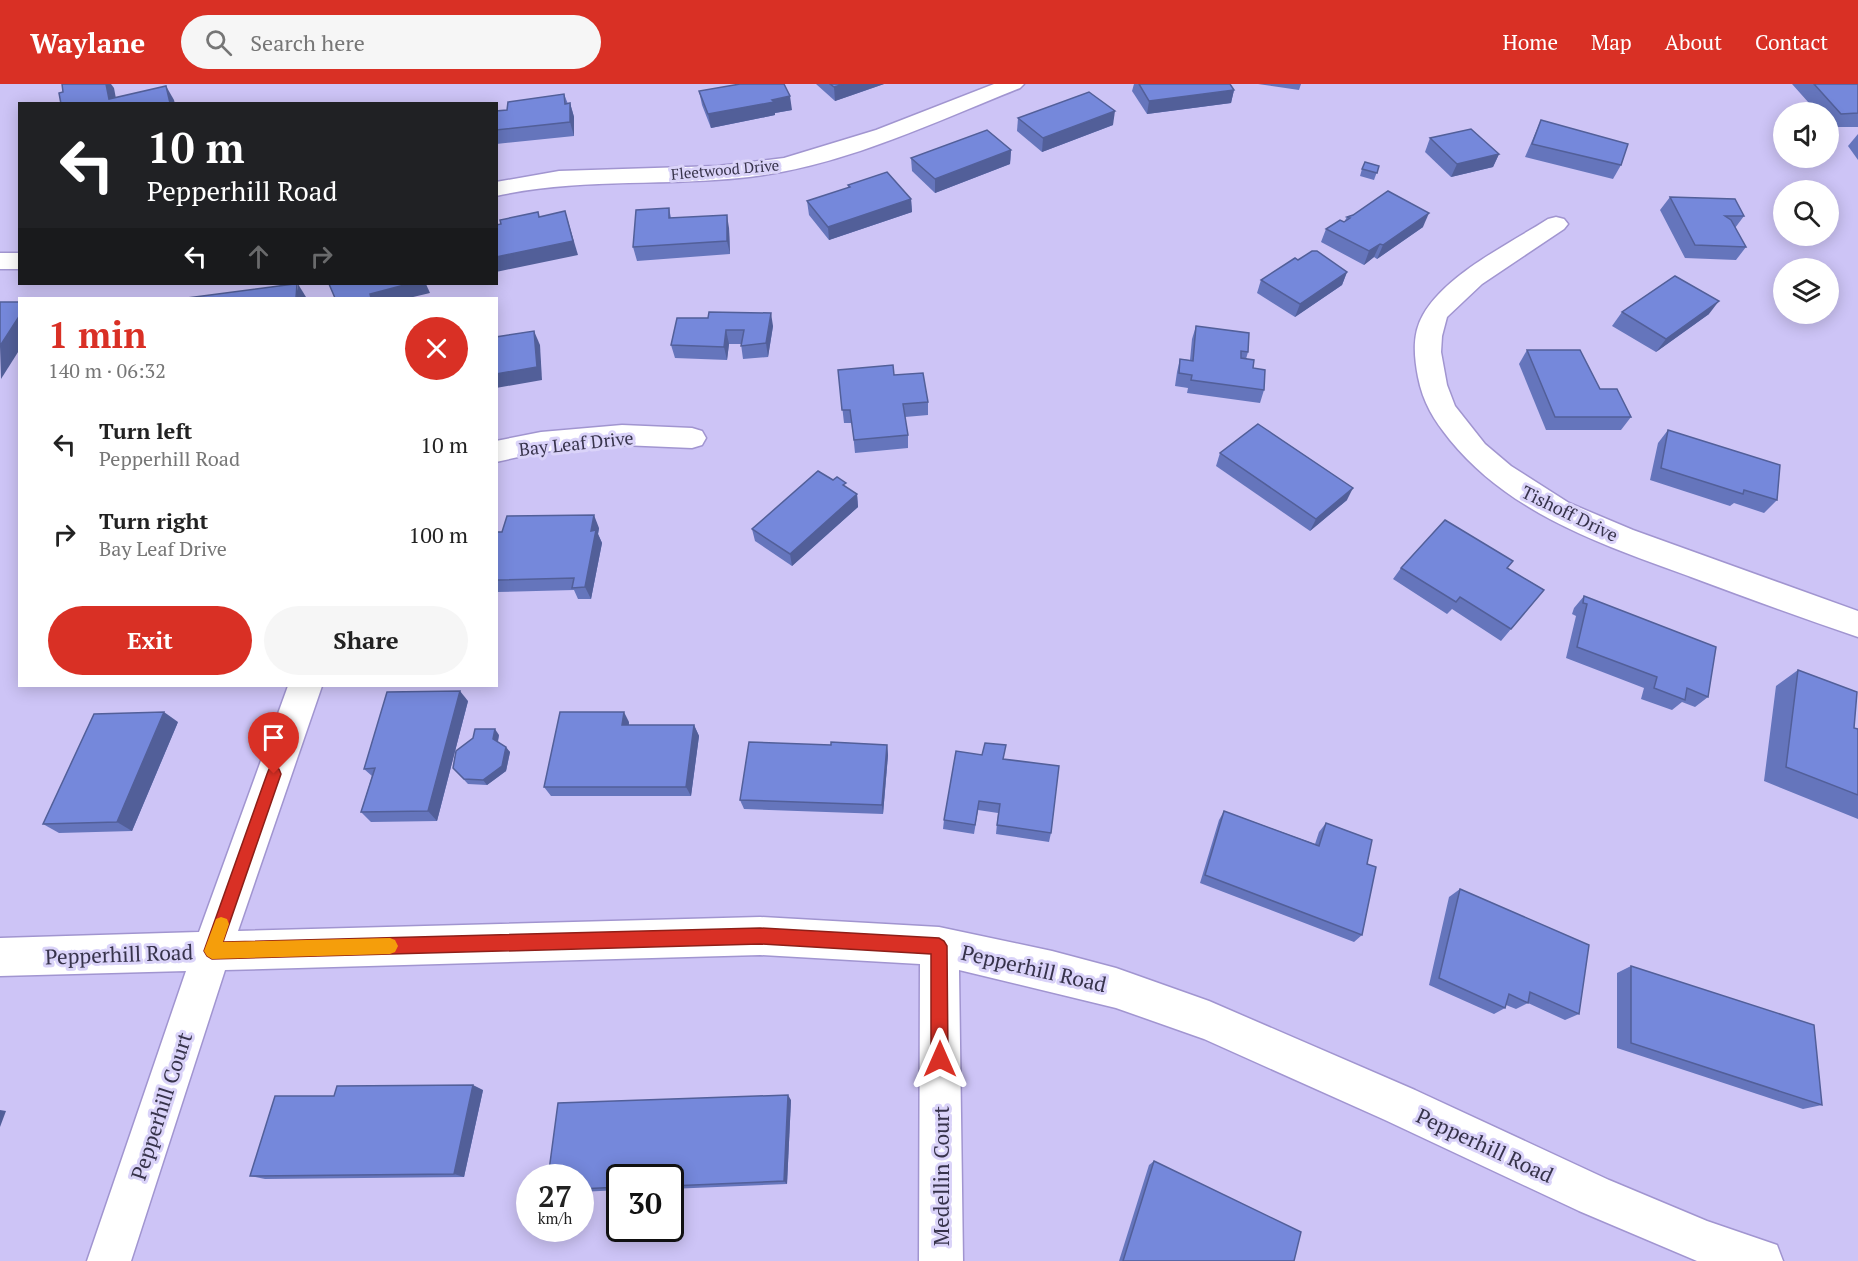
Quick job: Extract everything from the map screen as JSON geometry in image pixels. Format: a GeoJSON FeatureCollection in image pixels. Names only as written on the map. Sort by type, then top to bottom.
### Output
{"type":"FeatureCollection","features":[{"type":"Feature","properties":{"kind":"street","name":"Fleetwood Drive"},"geometry":{"type":"LineString","coordinates":[[498,188],[539,178],[572,175],[701,174],[788,164],[840,150],[1013,84]]}},
{"type":"Feature","properties":{"kind":"street","name":"Tishoff Drive"},"geometry":{"type":"LineString","coordinates":[[1556,224],[1451,296],[1436,314],[1428,334],[1428,360],[1438,404],[1468,446],[1494,470],[1526,494],[1563,513],[1618,538],[1858,624]]}},
{"type":"Feature","properties":{"kind":"street"},"geometry":{"type":"LineString","coordinates":[[0,261],[18,261]]}},
{"type":"Feature","properties":{"kind":"street","name":"Bay Leaf Drive"},"geometry":{"type":"LineString","coordinates":[[498,452],[541,442],[622,435],[692,438]]}},
{"type":"Feature","properties":{"kind":"street"},"geometry":{"type":"LineString","coordinates":[[212,951],[305,687]]}},
{"type":"Feature","properties":{"kind":"street","name":"Pepperhill Road"},"geometry":{"type":"LineString","coordinates":[[0,957],[760,936],[939,946],[1052,970],[1116,988],[1209,1021],[1400,1105],[1594,1196],[1707,1243],[1761,1261]]}},
{"type":"Feature","properties":{"kind":"street","name":"Medellin Court"},"geometry":{"type":"LineString","coordinates":[[939,946],[941,1261]]}},
{"type":"Feature","properties":{"kind":"street","name":"Pepperhill Court"},"geometry":{"type":"LineString","coordinates":[[109,1261],[212,951]]}},
{"type":"Feature","properties":{"kind":"building"},"geometry":{"type":"Polygon","coordinates":[[[62,84],[106,84],[109,99],[166,86],[170,102],[61,102],[59,93],[63,92],[62,84]]]}},
{"type":"Feature","properties":{"kind":"building"},"geometry":{"type":"Polygon","coordinates":[[[740,84],[784,84],[790,96],[772,100],[774,102],[708,114],[699,91],[740,84]]]}},
{"type":"Feature","properties":{"kind":"building"},"geometry":{"type":"Polygon","coordinates":[[[1139,84],[1230,84],[1234,90],[1149,101],[1139,84]]]}},
{"type":"Feature","properties":{"kind":"building"},"geometry":{"type":"Polygon","coordinates":[[[1814,84],[1858,84],[1858,113],[1841,114],[1839,102],[1830,102],[1814,84]]]}},
{"type":"Feature","properties":{"kind":"building"},"geometry":{"type":"Polygon","coordinates":[[[1089,92],[1115,111],[1043,138],[1018,118],[1089,92]]]}},
{"type":"Feature","properties":{"kind":"building"},"geometry":{"type":"Polygon","coordinates":[[[564,94],[565,104],[570,103],[570,122],[498,130],[498,111],[507,110],[508,102],[564,94]]]}},
{"type":"Feature","properties":{"kind":"building"},"geometry":{"type":"Polygon","coordinates":[[[1541,120],[1628,144],[1621,165],[1532,144],[1541,120]]]}},
{"type":"Feature","properties":{"kind":"building"},"geometry":{"type":"Polygon","coordinates":[[[1471,129],[1499,154],[1457,164],[1430,138],[1471,129]]]}},
{"type":"Feature","properties":{"kind":"building"},"geometry":{"type":"Polygon","coordinates":[[[987,130],[1011,150],[935,179],[911,158],[987,130]]]}},
{"type":"Feature","properties":{"kind":"building"},"geometry":{"type":"Polygon","coordinates":[[[1365,162],[1379,166],[1377,173],[1362,169],[1365,162]]]}},
{"type":"Feature","properties":{"kind":"building"},"geometry":{"type":"Polygon","coordinates":[[[887,172],[911,199],[828,227],[807,201],[850,187],[848,185],[887,172]]]}},
{"type":"Feature","properties":{"kind":"building"},"geometry":{"type":"Polygon","coordinates":[[[1388,191],[1429,213],[1383,245],[1380,244],[1369,251],[1326,229],[1340,220],[1344,222],[1350,218],[1347,217],[1388,191]]]}},
{"type":"Feature","properties":{"kind":"building"},"geometry":{"type":"Polygon","coordinates":[[[1670,197],[1735,199],[1744,216],[1725,216],[1731,220],[1746,247],[1695,245],[1670,197]]]}},
{"type":"Feature","properties":{"kind":"building"},"geometry":{"type":"Polygon","coordinates":[[[669,208],[669,218],[727,215],[727,241],[633,247],[636,210],[669,208]]]}},
{"type":"Feature","properties":{"kind":"building"},"geometry":{"type":"Polygon","coordinates":[[[565,211],[573,241],[498,257],[500,220],[538,212],[539,217],[565,211]]]}},
{"type":"Feature","properties":{"kind":"building"},"geometry":{"type":"Polygon","coordinates":[[[1312,251],[1317,251],[1347,272],[1300,304],[1261,280],[1295,258],[1298,260],[1312,251]]]}},
{"type":"Feature","properties":{"kind":"building"},"geometry":{"type":"Polygon","coordinates":[[[1675,276],[1719,301],[1666,339],[1622,312],[1675,276]]]}},
{"type":"Feature","properties":{"kind":"building"},"geometry":{"type":"Polygon","coordinates":[[[289,285],[297,285],[296,297],[195,297],[289,285]]]}},
{"type":"Feature","properties":{"kind":"building"},"geometry":{"type":"Polygon","coordinates":[[[329,285],[404,285],[370,294],[371,297],[335,297],[329,285]]]}},
{"type":"Feature","properties":{"kind":"building"},"geometry":{"type":"Polygon","coordinates":[[[0,302],[18,302],[18,318],[0,346],[0,302]]]}},
{"type":"Feature","properties":{"kind":"building"},"geometry":{"type":"Polygon","coordinates":[[[709,312],[771,313],[766,343],[741,346],[744,330],[726,330],[724,347],[671,345],[677,318],[708,318],[709,312]]]}},
{"type":"Feature","properties":{"kind":"building"},"geometry":{"type":"Polygon","coordinates":[[[1196,326],[1249,333],[1248,352],[1241,351],[1241,358],[1254,360],[1253,368],[1265,370],[1264,390],[1191,380],[1192,375],[1179,373],[1180,359],[1193,361],[1196,326]]]}},
{"type":"Feature","properties":{"kind":"building"},"geometry":{"type":"Polygon","coordinates":[[[534,331],[537,367],[498,374],[498,337],[534,331]]]}},
{"type":"Feature","properties":{"kind":"building"},"geometry":{"type":"Polygon","coordinates":[[[1527,350],[1580,350],[1600,389],[1617,389],[1631,417],[1555,417],[1527,350]]]}},
{"type":"Feature","properties":{"kind":"building"},"geometry":{"type":"Polygon","coordinates":[[[893,365],[894,375],[923,373],[928,402],[903,404],[908,435],[854,440],[850,410],[842,410],[838,370],[893,365]]]}},
{"type":"Feature","properties":{"kind":"building"},"geometry":{"type":"Polygon","coordinates":[[[1258,424],[1353,488],[1316,519],[1220,453],[1258,424]]]}},
{"type":"Feature","properties":{"kind":"building"},"geometry":{"type":"Polygon","coordinates":[[[1668,430],[1780,465],[1777,500],[1744,490],[1743,494],[1661,468],[1668,430]]]}},
{"type":"Feature","properties":{"kind":"building"},"geometry":{"type":"Polygon","coordinates":[[[818,471],[833,480],[837,477],[846,483],[843,485],[857,494],[790,554],[752,529],[818,471]]]}},
{"type":"Feature","properties":{"kind":"building"},"geometry":{"type":"Polygon","coordinates":[[[594,515],[591,531],[596,530],[585,587],[572,588],[574,578],[498,580],[498,532],[502,532],[507,516],[594,515]]]}},
{"type":"Feature","properties":{"kind":"building"},"geometry":{"type":"Polygon","coordinates":[[[1445,520],[1513,561],[1507,568],[1544,590],[1511,629],[1460,597],[1456,602],[1401,568],[1445,520]]]}},
{"type":"Feature","properties":{"kind":"building"},"geometry":{"type":"Polygon","coordinates":[[[1584,596],[1716,647],[1708,697],[1687,688],[1685,700],[1654,688],[1657,677],[1577,647],[1587,604],[1583,603],[1584,596]]]}},
{"type":"Feature","properties":{"kind":"building"},"geometry":{"type":"Polygon","coordinates":[[[1798,670],[1857,692],[1854,728],[1858,729],[1858,795],[1786,767],[1798,670]]]}},
{"type":"Feature","properties":{"kind":"building"},"geometry":{"type":"Polygon","coordinates":[[[460,691],[428,811],[361,812],[375,768],[364,769],[387,692],[460,691]]]}},
{"type":"Feature","properties":{"kind":"building"},"geometry":{"type":"Polygon","coordinates":[[[164,712],[117,822],[43,824],[94,714],[164,712]]]}},
{"type":"Feature","properties":{"kind":"building"},"geometry":{"type":"Polygon","coordinates":[[[560,712],[624,712],[622,725],[694,725],[686,787],[544,787],[560,712]]]}},
{"type":"Feature","properties":{"kind":"building"},"geometry":{"type":"Polygon","coordinates":[[[475,729],[495,729],[493,739],[506,747],[502,766],[483,780],[464,779],[453,768],[456,751],[473,738],[475,729]]]}},
{"type":"Feature","properties":{"kind":"building"},"geometry":{"type":"Polygon","coordinates":[[[749,742],[887,745],[882,805],[740,800],[749,742]]]}},
{"type":"Feature","properties":{"kind":"building"},"geometry":{"type":"Polygon","coordinates":[[[985,743],[1006,745],[1003,759],[1059,766],[1051,833],[997,825],[1000,804],[979,801],[975,825],[944,820],[956,751],[982,755],[985,743]]]}},
{"type":"Feature","properties":{"kind":"building"},"geometry":{"type":"Polygon","coordinates":[[[1224,811],[1319,846],[1326,823],[1372,840],[1367,864],[1376,867],[1362,935],[1205,875],[1224,811]]]}},
{"type":"Feature","properties":{"kind":"building"},"geometry":{"type":"Polygon","coordinates":[[[1460,889],[1589,945],[1579,1014],[1530,992],[1528,1003],[1509,994],[1505,1008],[1439,978],[1460,889]]]}},
{"type":"Feature","properties":{"kind":"building"},"geometry":{"type":"Polygon","coordinates":[[[1631,966],[1814,1025],[1822,1105],[1631,1043],[1631,966]]]}},
{"type":"Feature","properties":{"kind":"building"},"geometry":{"type":"Polygon","coordinates":[[[473,1085],[454,1174],[250,1176],[275,1096],[334,1096],[337,1086],[473,1085]]]}},
{"type":"Feature","properties":{"kind":"building"},"geometry":{"type":"Polygon","coordinates":[[[788,1095],[784,1181],[684,1185],[684,1164],[606,1164],[606,1188],[594,1188],[594,1164],[550,1164],[558,1103],[788,1095]]]}},
{"type":"Feature","properties":{"kind":"building"},"geometry":{"type":"Polygon","coordinates":[[[1154,1161],[1301,1232],[1294,1261],[1123,1261],[1154,1161]]]}},
{"type":"Feature","properties":{"kind":"slow traffic"},"geometry":{"type":"LineString","coordinates":[[221,924],[212,951],[390,946]]}},
{"type":"Feature","properties":{"kind":"route"},"geometry":{"type":"LineString","coordinates":[[274,774],[212,951],[760,936],[939,946],[940,1059]]}}]}
